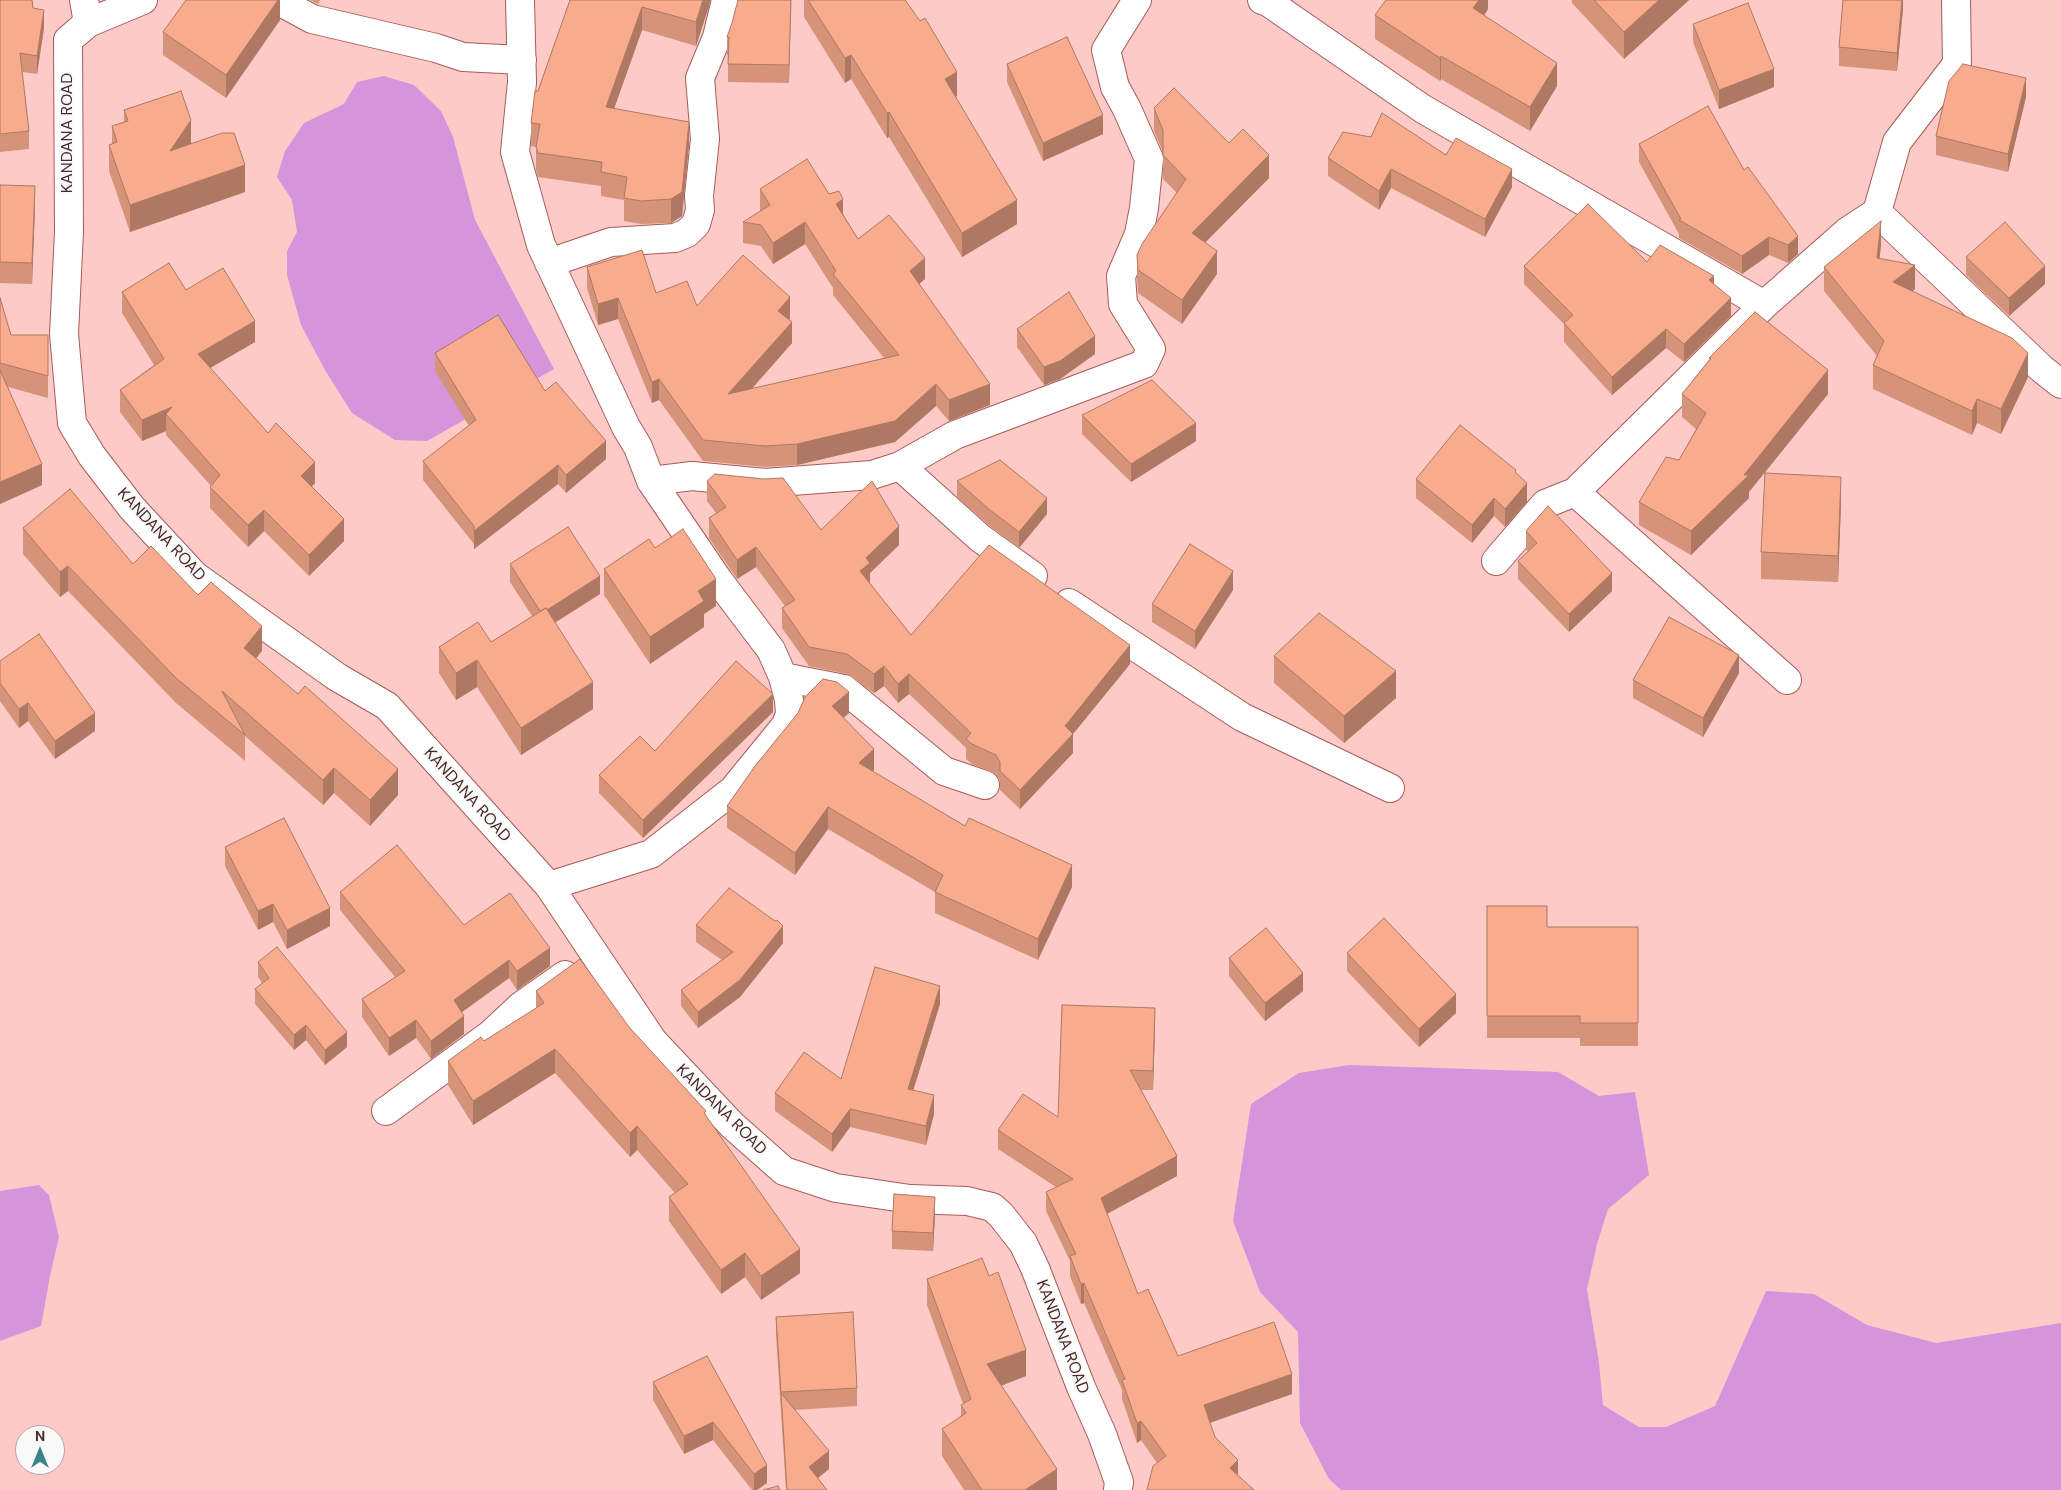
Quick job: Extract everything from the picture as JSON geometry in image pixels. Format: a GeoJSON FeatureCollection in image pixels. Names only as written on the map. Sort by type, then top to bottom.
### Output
{"type":"FeatureCollection","features":[{"type":"Feature","properties":{"kind":"street","name":"KANDANA ROAD"},"geometry":{"type":"LineString","coordinates":[[143,0],[86,11],[68,40],[69,232],[64,334],[72,424],[92,456],[132,508],[195,576],[337,677],[387,706],[549,886],[653,1041],[732,1125],[784,1171],[836,1188],[910,1199],[967,1201],[992,1207],[1001,1215],[1023,1243],[1035,1268],[1081,1387],[1102,1434],[1119,1482],[1118,1490]]}},
{"type":"Feature","properties":{"kind":"street"},"geometry":{"type":"LineString","coordinates":[[277,0],[312,19],[436,48],[463,57],[522,60]]}},
{"type":"Feature","properties":{"kind":"street"},"geometry":{"type":"LineString","coordinates":[[520,0],[522,82],[515,152],[538,235],[549,263],[626,427],[638,447],[651,481],[719,581],[771,650],[783,677],[789,700],[790,714],[786,725],[732,790],[651,854],[549,886]]}},
{"type":"Feature","properties":{"kind":"street"},"geometry":{"type":"LineString","coordinates":[[549,263],[611,242],[675,238],[686,233],[696,224],[700,210],[699,196],[705,139],[700,78],[717,37],[726,0]]}},
{"type":"Feature","properties":{"kind":"street"},"geometry":{"type":"LineString","coordinates":[[651,481],[692,476],[765,483],[872,475],[900,466],[955,435],[1144,364],[1151,349],[1123,304],[1121,276],[1139,234],[1144,208],[1149,159],[1127,108],[1115,87],[1106,50],[1137,0]]}},
{"type":"Feature","properties":{"kind":"street"},"geometry":{"type":"LineString","coordinates":[[1262,0],[1268,2],[1423,109],[1764,304]]}},
{"type":"Feature","properties":{"kind":"street"},"geometry":{"type":"LineString","coordinates":[[1496,562],[1545,504],[1575,492],[1764,304],[1848,231],[1877,212],[1897,142],[1957,64],[1956,0]]}},
{"type":"Feature","properties":{"kind":"street"},"geometry":{"type":"LineString","coordinates":[[1877,212],[2042,369],[2061,384]]}},
{"type":"Feature","properties":{"kind":"street"},"geometry":{"type":"LineString","coordinates":[[900,466],[980,538],[1048,588],[1242,717],[1390,788]]}},
{"type":"Feature","properties":{"kind":"street"},"geometry":{"type":"LineString","coordinates":[[1575,492],[1787,680]]}},
{"type":"Feature","properties":{"kind":"street"},"geometry":{"type":"LineString","coordinates":[[783,677],[844,689],[944,771],[985,785]]}},
{"type":"Feature","properties":{"kind":"street"},"geometry":{"type":"LineString","coordinates":[[386,1111],[491,1034],[521,1006],[596,955]]}},
{"type":"Feature","properties":{"kind":"shaded area"},"geometry":{"type":"Polygon","coordinates":[[[384,76],[414,85],[441,111],[453,137],[475,220],[554,369],[427,441],[395,440],[352,413],[325,370],[301,325],[287,275],[287,251],[297,232],[292,200],[277,177],[285,151],[304,123],[344,104],[357,82],[384,76]]]}},
{"type":"Feature","properties":{"kind":"shaded area"},"geometry":{"type":"Polygon","coordinates":[[[1349,1065],[1558,1072],[1599,1096],[1635,1092],[1649,1175],[1608,1209],[1597,1244],[1587,1289],[1599,1363],[1603,1405],[1639,1427],[1666,1427],[1715,1406],[1766,1291],[1814,1294],[1867,1325],[1936,1343],[2061,1323],[2061,1490],[1341,1490],[1329,1479],[1300,1423],[1298,1332],[1260,1292],[1233,1221],[1251,1104],[1299,1073],[1349,1065]]]}},
{"type":"Feature","properties":{"kind":"shaded area"},"geometry":{"type":"Polygon","coordinates":[[[39,1185],[49,1195],[59,1237],[41,1326],[0,1341],[0,1191],[39,1185]]]}},
{"type":"Feature","properties":{"kind":"building"},"geometry":{"type":"Polygon","coordinates":[[[0,0],[32,0],[33,8],[44,10],[37,56],[20,53],[29,131],[0,134],[0,0]]]}},
{"type":"Feature","properties":{"kind":"building"},"geometry":{"type":"Polygon","coordinates":[[[186,0],[278,0],[226,75],[163,32],[186,0]]]}},
{"type":"Feature","properties":{"kind":"building"},"geometry":{"type":"Polygon","coordinates":[[[570,0],[703,0],[696,22],[642,7],[606,107],[689,122],[682,192],[671,199],[641,201],[624,198],[627,177],[601,172],[602,162],[538,153],[536,147],[540,124],[531,123],[535,91],[538,91],[570,0]]]}},
{"type":"Feature","properties":{"kind":"building"},"geometry":{"type":"Polygon","coordinates":[[[738,0],[791,0],[789,65],[728,64],[729,37],[727,37],[738,0]]]}},
{"type":"Feature","properties":{"kind":"building"},"geometry":{"type":"Polygon","coordinates":[[[808,0],[905,0],[920,21],[925,18],[957,72],[945,79],[1017,200],[962,233],[889,112],[887,113],[851,55],[845,58],[808,0]]]}},
{"type":"Feature","properties":{"kind":"building"},"geometry":{"type":"Polygon","coordinates":[[[1386,0],[1479,0],[1473,8],[1557,63],[1530,107],[1441,56],[1440,58],[1375,15],[1386,0]]]}},
{"type":"Feature","properties":{"kind":"building"},"geometry":{"type":"Polygon","coordinates":[[[1594,0],[1659,0],[1624,32],[1594,0]]]}},
{"type":"Feature","properties":{"kind":"building"},"geometry":{"type":"Polygon","coordinates":[[[1843,0],[1902,0],[1897,53],[1839,47],[1843,0]]]}},
{"type":"Feature","properties":{"kind":"building"},"geometry":{"type":"Polygon","coordinates":[[[1748,3],[1774,69],[1719,90],[1693,24],[1748,3]]]}},
{"type":"Feature","properties":{"kind":"building"},"geometry":{"type":"Polygon","coordinates":[[[1067,37],[1103,115],[1043,143],[1007,64],[1067,37]]]}},
{"type":"Feature","properties":{"kind":"building"},"geometry":{"type":"Polygon","coordinates":[[[1963,64],[2026,78],[2008,154],[1936,136],[1949,81],[1963,64]]]}},
{"type":"Feature","properties":{"kind":"building"},"geometry":{"type":"Polygon","coordinates":[[[1174,88],[1229,143],[1243,129],[1269,155],[1192,233],[1217,251],[1182,300],[1138,270],[1137,255],[1142,244],[1186,179],[1163,155],[1163,130],[1154,108],[1174,88]]]}},
{"type":"Feature","properties":{"kind":"building"},"geometry":{"type":"Polygon","coordinates":[[[181,91],[191,120],[170,151],[222,133],[234,133],[245,165],[130,205],[109,145],[117,142],[112,126],[128,121],[124,110],[181,91]]]}},
{"type":"Feature","properties":{"kind":"building"},"geometry":{"type":"Polygon","coordinates":[[[1708,106],[1744,170],[1748,167],[1798,236],[1788,245],[1769,237],[1742,256],[1679,220],[1681,219],[1639,144],[1708,106]]]}},
{"type":"Feature","properties":{"kind":"building"},"geometry":{"type":"Polygon","coordinates":[[[1382,113],[1446,155],[1456,138],[1512,169],[1485,219],[1391,169],[1379,191],[1328,158],[1343,132],[1371,137],[1382,113]]]}},
{"type":"Feature","properties":{"kind":"building"},"geometry":{"type":"Polygon","coordinates":[[[807,159],[829,194],[839,191],[843,199],[836,204],[858,239],[889,215],[925,258],[910,271],[990,384],[949,400],[936,384],[895,421],[797,444],[765,446],[703,440],[659,379],[652,382],[618,298],[598,304],[587,267],[642,250],[656,293],[687,281],[697,306],[743,255],[790,297],[778,311],[792,322],[728,394],[899,355],[833,274],[836,271],[805,222],[773,243],[761,225],[743,222],[770,205],[760,189],[807,159]]]}},
{"type":"Feature","properties":{"kind":"building"},"geometry":{"type":"Polygon","coordinates":[[[0,185],[35,186],[32,263],[0,262],[0,185]]]}},
{"type":"Feature","properties":{"kind":"building"},"geometry":{"type":"Polygon","coordinates":[[[1588,204],[1647,262],[1660,245],[1714,276],[1709,280],[1731,298],[1684,344],[1666,329],[1612,377],[1564,323],[1573,315],[1524,266],[1588,204]]]}},
{"type":"Feature","properties":{"kind":"building"},"geometry":{"type":"Polygon","coordinates":[[[1881,221],[1877,258],[1915,265],[1893,282],[2012,338],[2028,353],[2001,409],[1977,399],[1972,411],[1873,365],[1884,341],[1824,267],[1881,221]]]}},
{"type":"Feature","properties":{"kind":"building"},"geometry":{"type":"Polygon","coordinates":[[[2005,222],[2045,266],[2009,298],[1966,257],[2005,222]]]}},
{"type":"Feature","properties":{"kind":"building"},"geometry":{"type":"Polygon","coordinates":[[[169,263],[186,290],[223,268],[255,321],[198,354],[268,433],[276,423],[315,462],[301,476],[344,519],[309,555],[264,510],[248,525],[210,487],[220,475],[166,414],[172,407],[142,420],[120,390],[164,359],[122,292],[169,263]]]}},
{"type":"Feature","properties":{"kind":"building"},"geometry":{"type":"Polygon","coordinates":[[[1069,292],[1095,336],[1060,361],[1044,367],[1017,329],[1069,292]]]}},
{"type":"Feature","properties":{"kind":"building"},"geometry":{"type":"Polygon","coordinates":[[[0,298],[11,335],[48,335],[48,376],[0,363],[0,298]]]}},
{"type":"Feature","properties":{"kind":"building"},"geometry":{"type":"Polygon","coordinates":[[[1755,312],[1828,370],[1744,475],[1749,475],[1691,531],[1639,502],[1666,457],[1679,460],[1706,413],[1682,394],[1711,358],[1709,358],[1755,312]]]}},
{"type":"Feature","properties":{"kind":"building"},"geometry":{"type":"Polygon","coordinates":[[[498,315],[545,391],[556,382],[606,441],[566,475],[558,465],[474,531],[474,526],[423,461],[476,420],[435,353],[498,315]]]}},
{"type":"Feature","properties":{"kind":"building"},"geometry":{"type":"Polygon","coordinates":[[[0,370],[42,464],[0,482],[0,370]]]}},
{"type":"Feature","properties":{"kind":"building"},"geometry":{"type":"Polygon","coordinates":[[[1152,380],[1196,423],[1131,464],[1082,415],[1152,380]]]}},
{"type":"Feature","properties":{"kind":"building"},"geometry":{"type":"Polygon","coordinates":[[[1460,425],[1516,470],[1515,472],[1527,483],[1505,509],[1494,498],[1472,525],[1416,479],[1460,425]]]}},
{"type":"Feature","properties":{"kind":"building"},"geometry":{"type":"Polygon","coordinates":[[[1000,460],[1047,498],[1019,532],[957,481],[1000,460]]]}},
{"type":"Feature","properties":{"kind":"building"},"geometry":{"type":"Polygon","coordinates":[[[1765,473],[1841,477],[1838,556],[1761,552],[1765,473]]]}},
{"type":"Feature","properties":{"kind":"building"},"geometry":{"type":"Polygon","coordinates":[[[715,474],[764,479],[783,478],[821,530],[872,481],[899,526],[866,558],[870,563],[860,571],[911,635],[989,545],[1130,645],[1065,726],[1073,734],[1020,790],[1000,771],[1000,762],[996,755],[972,744],[966,739],[971,733],[909,674],[898,684],[884,666],[874,674],[847,654],[809,647],[782,608],[795,600],[756,547],[737,560],[709,518],[726,507],[707,481],[715,474]]]}},
{"type":"Feature","properties":{"kind":"building"},"geometry":{"type":"Polygon","coordinates":[[[70,489],[133,564],[151,546],[198,595],[211,582],[262,626],[244,648],[298,694],[305,686],[398,769],[370,800],[334,768],[323,780],[222,691],[245,735],[176,678],[68,566],[60,572],[23,528],[70,489]]]}},
{"type":"Feature","properties":{"kind":"building"},"geometry":{"type":"Polygon","coordinates":[[[1548,506],[1612,573],[1569,614],[1518,561],[1537,543],[1526,531],[1548,506]]]}},
{"type":"Feature","properties":{"kind":"building"},"geometry":{"type":"Polygon","coordinates":[[[568,527],[600,576],[547,610],[546,608],[540,611],[510,564],[568,527]]]}},
{"type":"Feature","properties":{"kind":"building"},"geometry":{"type":"Polygon","coordinates":[[[683,529],[716,579],[698,591],[704,601],[650,637],[604,569],[649,539],[655,548],[683,529]]]}},
{"type":"Feature","properties":{"kind":"building"},"geometry":{"type":"Polygon","coordinates":[[[1190,544],[1233,571],[1195,631],[1152,604],[1190,544]]]}},
{"type":"Feature","properties":{"kind":"building"},"geometry":{"type":"Polygon","coordinates":[[[546,608],[593,682],[521,728],[477,660],[456,673],[439,647],[478,622],[491,642],[546,608]]]}},
{"type":"Feature","properties":{"kind":"building"},"geometry":{"type":"Polygon","coordinates":[[[1319,613],[1396,671],[1344,716],[1274,656],[1319,613]]]}},
{"type":"Feature","properties":{"kind":"building"},"geometry":{"type":"Polygon","coordinates":[[[1669,617],[1739,655],[1703,718],[1633,680],[1669,617]]]}},
{"type":"Feature","properties":{"kind":"building"},"geometry":{"type":"Polygon","coordinates":[[[39,634],[95,713],[55,741],[28,703],[19,709],[0,683],[0,661],[39,634]]]}},
{"type":"Feature","properties":{"kind":"building"},"geometry":{"type":"Polygon","coordinates":[[[736,661],[773,694],[643,820],[599,775],[640,736],[655,751],[736,661]]]}},
{"type":"Feature","properties":{"kind":"building"},"geometry":{"type":"Polygon","coordinates":[[[823,679],[837,682],[849,692],[832,706],[874,749],[859,763],[965,826],[969,818],[1072,865],[1038,939],[935,892],[943,875],[828,807],[795,853],[727,806],[755,766],[798,713],[805,697],[823,679]]]}},
{"type":"Feature","properties":{"kind":"building"},"geometry":{"type":"Polygon","coordinates":[[[284,818],[330,908],[287,930],[273,904],[258,911],[225,847],[284,818]]]}},
{"type":"Feature","properties":{"kind":"building"},"geometry":{"type":"Polygon","coordinates":[[[397,845],[464,925],[510,893],[550,948],[517,971],[509,960],[454,1000],[464,1016],[431,1041],[416,1020],[389,1038],[362,999],[405,971],[340,892],[397,845]]]}},
{"type":"Feature","properties":{"kind":"building"},"geometry":{"type":"Polygon","coordinates":[[[729,888],[783,926],[740,980],[698,1012],[681,990],[733,952],[696,925],[729,888]]]}},
{"type":"Feature","properties":{"kind":"building"},"geometry":{"type":"Polygon","coordinates":[[[1487,906],[1547,906],[1547,927],[1638,927],[1638,1023],[1580,1023],[1580,1016],[1487,1016],[1487,906]]]}},
{"type":"Feature","properties":{"kind":"building"},"geometry":{"type":"Polygon","coordinates":[[[1384,918],[1456,994],[1419,1029],[1347,953],[1384,918]]]}},
{"type":"Feature","properties":{"kind":"building"},"geometry":{"type":"Polygon","coordinates":[[[1266,928],[1303,973],[1265,1003],[1229,958],[1266,928]]]}},
{"type":"Feature","properties":{"kind":"building"},"geometry":{"type":"Polygon","coordinates":[[[277,947],[347,1032],[325,1050],[306,1025],[294,1035],[255,989],[269,978],[258,962],[277,947]]]}},
{"type":"Feature","properties":{"kind":"building"},"geometry":{"type":"Polygon","coordinates":[[[580,959],[629,1027],[706,1111],[704,1113],[800,1249],[761,1276],[745,1253],[721,1270],[669,1197],[688,1184],[637,1126],[630,1133],[555,1049],[473,1101],[448,1061],[481,1037],[484,1041],[544,1003],[536,991],[580,959]]]}},
{"type":"Feature","properties":{"kind":"building"},"geometry":{"type":"Polygon","coordinates":[[[875,967],[940,986],[908,1089],[934,1095],[926,1126],[850,1109],[832,1134],[775,1093],[804,1052],[841,1079],[875,967]]]}},
{"type":"Feature","properties":{"kind":"building"},"geometry":{"type":"Polygon","coordinates":[[[1062,1005],[1155,1008],[1153,1071],[1130,1070],[1177,1156],[1101,1198],[1138,1294],[1148,1289],[1178,1356],[1274,1322],[1292,1374],[1204,1405],[1215,1437],[1238,1460],[1230,1468],[1254,1490],[1147,1490],[1153,1466],[1166,1456],[1141,1421],[1137,1423],[1122,1380],[1125,1379],[1084,1283],[1081,1284],[1070,1256],[1076,1254],[1046,1192],[1073,1179],[998,1130],[1023,1094],[1058,1117],[1062,1005]]]}},
{"type":"Feature","properties":{"kind":"building"},"geometry":{"type":"Polygon","coordinates":[[[894,1194],[935,1197],[933,1233],[892,1231],[894,1194]]]}},
{"type":"Feature","properties":{"kind":"building"},"geometry":{"type":"Polygon","coordinates":[[[982,1258],[989,1276],[998,1272],[1026,1350],[987,1364],[1057,1469],[1025,1490],[982,1490],[942,1429],[966,1413],[961,1405],[971,1399],[927,1279],[982,1258]]]}},
{"type":"Feature","properties":{"kind":"building"},"geometry":{"type":"Polygon","coordinates":[[[853,1312],[857,1388],[781,1392],[776,1317],[853,1312]]]}},
{"type":"Feature","properties":{"kind":"building"},"geometry":{"type":"Polygon","coordinates":[[[707,1356],[767,1465],[754,1474],[713,1422],[684,1436],[653,1382],[707,1356]]]}},
{"type":"Feature","properties":{"kind":"building"},"geometry":{"type":"Polygon","coordinates":[[[781,1393],[829,1451],[809,1467],[827,1490],[787,1490],[781,1393]]]}},
{"type":"Feature","properties":{"kind":"building"},"geometry":{"type":"Polygon","coordinates":[[[778,1486],[780,1490],[763,1490],[778,1486]]]}}]}
